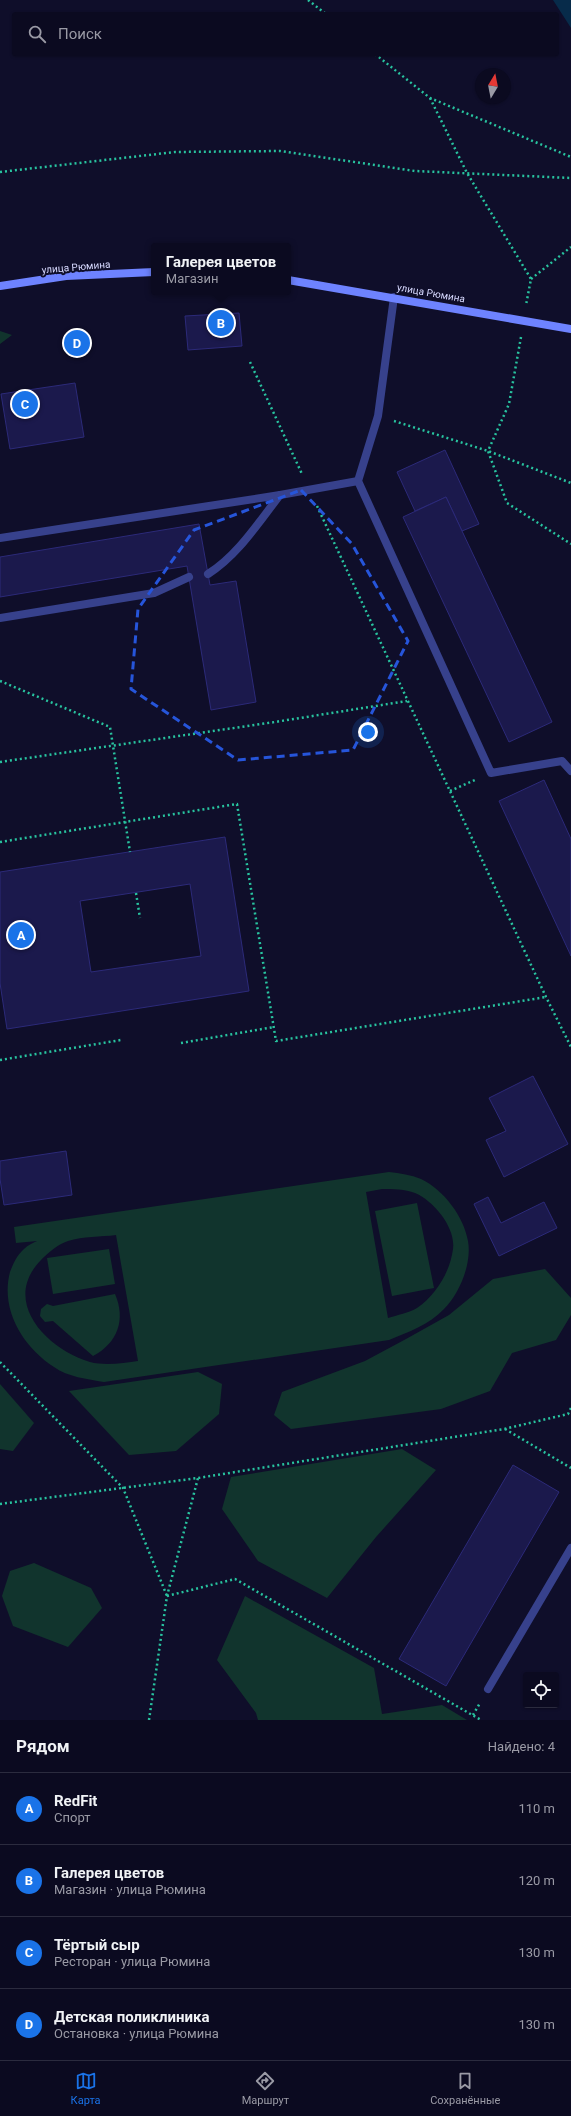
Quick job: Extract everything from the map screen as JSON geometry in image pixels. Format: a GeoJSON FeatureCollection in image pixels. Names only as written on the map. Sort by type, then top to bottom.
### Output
{"type":"FeatureCollection","features":[{"type":"Feature","properties":{"kind":"main road","name":"улица Рюмина"},"geometry":{"type":"LineString","coordinates":[[0,286],[66,276],[151,272]]}},
{"type":"Feature","properties":{"kind":"main road","name":"улица Рюмина"},"geometry":{"type":"LineString","coordinates":[[291,280],[571,328]]}},
{"type":"Feature","properties":{"kind":"lane"},"geometry":{"type":"LineString","coordinates":[[394,297],[378,416],[358,481],[491,773],[562,761],[571,771]]}},
{"type":"Feature","properties":{"kind":"lane"},"geometry":{"type":"LineString","coordinates":[[0,538],[280,495],[358,481]]}},
{"type":"Feature","properties":{"kind":"lane"},"geometry":{"type":"LineString","coordinates":[[208,574],[219,567],[242,544],[280,495]]}},
{"type":"Feature","properties":{"kind":"lane"},"geometry":{"type":"LineString","coordinates":[[0,618],[154,593],[189,577]]}},
{"type":"Feature","properties":{"kind":"lane"},"geometry":{"type":"LineString","coordinates":[[488,1688],[571,1548]]}},
{"type":"Feature","properties":{"kind":"path"},"geometry":{"type":"LineString","coordinates":[[308,0],[323,12]]}},
{"type":"Feature","properties":{"kind":"path"},"geometry":{"type":"LineString","coordinates":[[378,56],[430,98],[571,157]]}},
{"type":"Feature","properties":{"kind":"path"},"geometry":{"type":"LineString","coordinates":[[430,98],[467,173],[531,279],[509,404],[488,451],[507,503],[571,544]]}},
{"type":"Feature","properties":{"kind":"path"},"geometry":{"type":"LineString","coordinates":[[0,172],[175,152],[280,151],[415,171],[571,178]]}},
{"type":"Feature","properties":{"kind":"path"},"geometry":{"type":"LineString","coordinates":[[531,279],[571,247]]}},
{"type":"Feature","properties":{"kind":"path"},"geometry":{"type":"LineString","coordinates":[[250,362],[407,701],[546,997],[571,1046]]}},
{"type":"Feature","properties":{"kind":"path"},"geometry":{"type":"LineString","coordinates":[[378,416],[488,451],[571,483]]}},
{"type":"Feature","properties":{"kind":"path"},"geometry":{"type":"LineString","coordinates":[[0,681],[110,728],[130,852]]}},
{"type":"Feature","properties":{"kind":"path"},"geometry":{"type":"LineString","coordinates":[[0,762],[407,701]]}},
{"type":"Feature","properties":{"kind":"path"},"geometry":{"type":"LineString","coordinates":[[450,791],[491,773]]}},
{"type":"Feature","properties":{"kind":"path"},"geometry":{"type":"LineString","coordinates":[[0,842],[237,804],[276,1041],[546,997]]}},
{"type":"Feature","properties":{"kind":"path"},"geometry":{"type":"LineString","coordinates":[[136,893],[140,918]]}},
{"type":"Feature","properties":{"kind":"path"},"geometry":{"type":"LineString","coordinates":[[181,1042],[274,1027]]}},
{"type":"Feature","properties":{"kind":"path"},"geometry":{"type":"LineString","coordinates":[[0,1060],[121,1040]]}},
{"type":"Feature","properties":{"kind":"path"},"geometry":{"type":"LineString","coordinates":[[0,1362],[123,1488],[167,1596]]}},
{"type":"Feature","properties":{"kind":"path"},"geometry":{"type":"LineString","coordinates":[[0,1504],[198,1478],[504,1429],[568,1414],[571,1408]]}},
{"type":"Feature","properties":{"kind":"path"},"geometry":{"type":"LineString","coordinates":[[504,1429],[571,1468]]}},
{"type":"Feature","properties":{"kind":"path"},"geometry":{"type":"LineString","coordinates":[[149,1720],[167,1596],[198,1478]]}},
{"type":"Feature","properties":{"kind":"path"},"geometry":{"type":"LineString","coordinates":[[167,1596],[234,1579],[481,1720]]}},
{"type":"Feature","properties":{"kind":"highlighted area"},"geometry":{"type":"Polygon","coordinates":[[[301,490],[352,544],[408,641],[353,750],[238,760],[131,689],[138,609],[194,530],[301,490]]]}},
{"type":"Feature","properties":{"kind":"green space"},"geometry":{"type":"Polygon","coordinates":[[[0,331],[12,335],[0,344],[0,331]]]}},
{"type":"Feature","properties":{"kind":"green space"},"geometry":{"type":"Polygon","coordinates":[[[389,1172],[405,1174],[421,1179],[445,1197],[452,1205],[462,1223],[466,1232],[469,1250],[464,1277],[455,1295],[444,1309],[425,1324],[389,1340],[104,1382],[84,1379],[65,1373],[54,1367],[33,1349],[17,1326],[11,1313],[8,1300],[10,1272],[22,1251],[27,1246],[37,1241],[16,1243],[14,1227],[389,1172]],[[382,1189],[366,1192],[388,1318],[414,1310],[424,1303],[436,1290],[449,1266],[453,1249],[453,1241],[447,1224],[429,1202],[415,1193],[395,1189],[382,1189]],[[116,1235],[74,1239],[57,1246],[41,1260],[30,1276],[25,1292],[27,1308],[34,1322],[45,1336],[74,1356],[90,1362],[102,1364],[138,1361],[116,1235]]]}},
{"type":"Feature","properties":{"kind":"green space"},"geometry":{"type":"Polygon","coordinates":[[[417,1203],[434,1288],[392,1296],[375,1211],[417,1203]]]}},
{"type":"Feature","properties":{"kind":"green space"},"geometry":{"type":"Polygon","coordinates":[[[109,1249],[115,1284],[53,1294],[47,1258],[109,1249]]]}},
{"type":"Feature","properties":{"kind":"green space"},"geometry":{"type":"Polygon","coordinates":[[[545,1269],[571,1298],[571,1315],[556,1340],[512,1353],[490,1391],[441,1409],[291,1429],[274,1415],[282,1392],[365,1361],[449,1315],[493,1279],[545,1269]]]}},
{"type":"Feature","properties":{"kind":"green space"},"geometry":{"type":"Polygon","coordinates":[[[115,1294],[120,1312],[118,1330],[109,1344],[102,1351],[93,1356],[53,1321],[45,1322],[40,1316],[41,1309],[47,1304],[53,1306],[115,1294]]]}},
{"type":"Feature","properties":{"kind":"green space"},"geometry":{"type":"Polygon","coordinates":[[[198,1372],[222,1384],[219,1414],[176,1451],[129,1455],[69,1391],[198,1372]]]}},
{"type":"Feature","properties":{"kind":"green space"},"geometry":{"type":"Polygon","coordinates":[[[0,1384],[34,1423],[13,1451],[0,1449],[0,1384]]]}},
{"type":"Feature","properties":{"kind":"green space"},"geometry":{"type":"Polygon","coordinates":[[[402,1449],[436,1470],[376,1537],[327,1598],[258,1561],[222,1509],[231,1477],[402,1449]]]}},
{"type":"Feature","properties":{"kind":"green space"},"geometry":{"type":"Polygon","coordinates":[[[34,1563],[91,1588],[102,1608],[68,1647],[13,1626],[2,1596],[10,1571],[34,1563]]]}},
{"type":"Feature","properties":{"kind":"green space"},"geometry":{"type":"Polygon","coordinates":[[[245,1596],[374,1668],[382,1714],[442,1705],[467,1720],[258,1720],[256,1713],[217,1660],[245,1596]]]}},
{"type":"Feature","properties":{"kind":"water"},"geometry":{"type":"Polygon","coordinates":[[[553,0],[571,0],[571,28],[553,0]]]}},
{"type":"Feature","properties":{"kind":"building"},"geometry":{"type":"Polygon","coordinates":[[[239,313],[242,346],[188,350],[185,316],[239,313]]]}},
{"type":"Feature","properties":{"kind":"building"},"geometry":{"type":"Polygon","coordinates":[[[75,383],[84,437],[10,449],[1,394],[75,383]]]}},
{"type":"Feature","properties":{"kind":"building"},"geometry":{"type":"Polygon","coordinates":[[[445,450],[479,524],[462,531],[446,497],[415,511],[397,472],[445,450]]]}},
{"type":"Feature","properties":{"kind":"building"},"geometry":{"type":"Polygon","coordinates":[[[446,497],[552,722],[509,742],[403,517],[446,497]]]}},
{"type":"Feature","properties":{"kind":"building"},"geometry":{"type":"Polygon","coordinates":[[[199,524],[210,585],[236,581],[256,702],[211,710],[187,566],[0,597],[0,557],[199,524]]]}},
{"type":"Feature","properties":{"kind":"building"},"geometry":{"type":"Polygon","coordinates":[[[544,780],[571,839],[571,956],[499,801],[544,780]]]}},
{"type":"Feature","properties":{"kind":"building"},"geometry":{"type":"Polygon","coordinates":[[[225,837],[249,991],[7,1029],[0,983],[0,872],[225,837]],[[190,884],[80,901],[91,972],[201,956],[190,884]]]}},
{"type":"Feature","properties":{"kind":"building"},"geometry":{"type":"Polygon","coordinates":[[[533,1076],[568,1144],[504,1177],[486,1140],[506,1131],[489,1098],[533,1076]]]}},
{"type":"Feature","properties":{"kind":"building"},"geometry":{"type":"Polygon","coordinates":[[[66,1151],[72,1195],[4,1205],[0,1179],[0,1161],[66,1151]]]}},
{"type":"Feature","properties":{"kind":"building"},"geometry":{"type":"Polygon","coordinates":[[[488,1197],[501,1223],[544,1202],[557,1228],[499,1256],[474,1204],[488,1197]]]}},
{"type":"Feature","properties":{"kind":"building"},"geometry":{"type":"Polygon","coordinates":[[[513,1465],[559,1492],[446,1686],[399,1659],[513,1465]]]}},
{"type":"Feature","properties":{"kind":"place","name":"Галерея цветов"},"geometry":{"type":"Point","coordinates":[221,323]}},
{"type":"Feature","properties":{"kind":"place","name":"Детская поликлиника"},"geometry":{"type":"Point","coordinates":[77,343]}},
{"type":"Feature","properties":{"kind":"place","name":"Тёртый сыр"},"geometry":{"type":"Point","coordinates":[25,404]}},
{"type":"Feature","properties":{"kind":"place","name":"RedFit"},"geometry":{"type":"Point","coordinates":[21,935]}}]}
